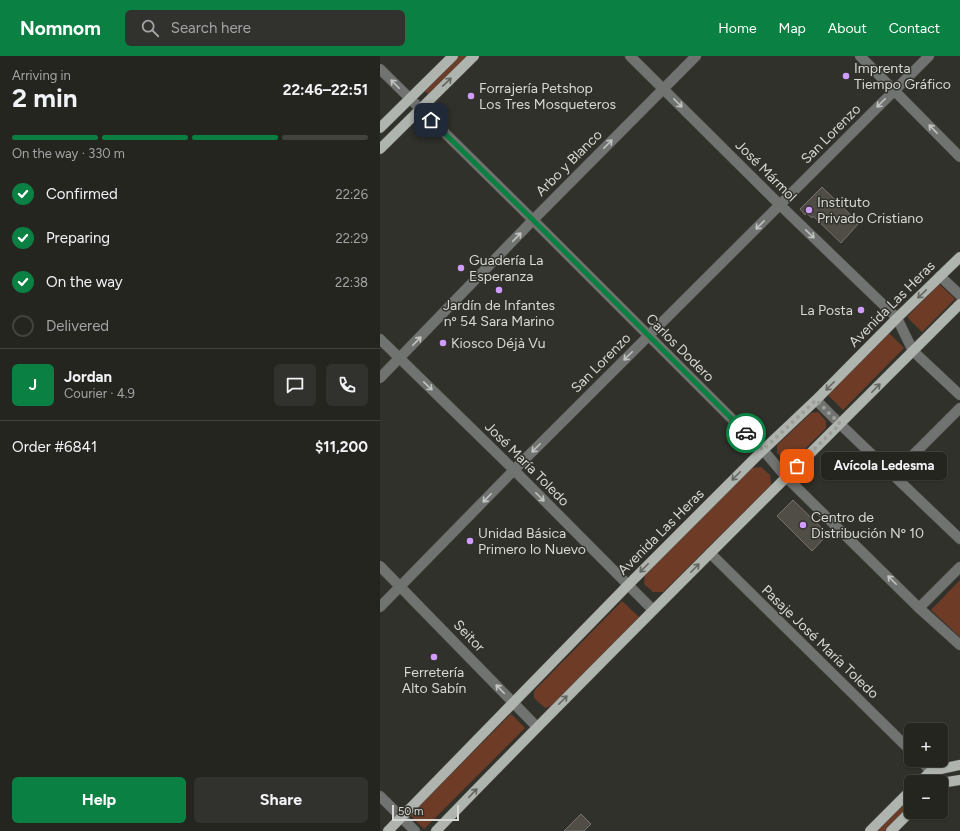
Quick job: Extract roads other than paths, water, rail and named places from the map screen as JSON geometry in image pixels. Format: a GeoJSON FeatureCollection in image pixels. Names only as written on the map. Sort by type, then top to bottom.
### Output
{"type":"FeatureCollection","features":[{"type":"Feature","properties":{"kind":"main road"},"geometry":{"type":"LineString","coordinates":[[380,128],[453,56]]}},
{"type":"Feature","properties":{"kind":"main road"},"geometry":{"type":"LineString","coordinates":[[380,149],[474,56]]}},
{"type":"Feature","properties":{"kind":"main road","name":"Avenida Las Heras"},"geometry":{"type":"LineString","coordinates":[[388,831],[628,585],[897,318],[960,258]]}},
{"type":"Feature","properties":{"kind":"main road"},"geometry":{"type":"LineString","coordinates":[[436,831],[653,610],[960,304]]}},
{"type":"Feature","properties":{"kind":"main road"},"geometry":{"type":"LineString","coordinates":[[927,775],[931,771],[960,765]]}},
{"type":"Feature","properties":{"kind":"main road"},"geometry":{"type":"LineString","coordinates":[[948,781],[960,780]]}},
{"type":"Feature","properties":{"kind":"main road"},"geometry":{"type":"LineString","coordinates":[[870,831],[904,797]]}},
{"type":"Feature","properties":{"kind":"main road"},"geometry":{"type":"LineString","coordinates":[[891,831],[904,818]]}},
{"type":"Feature","properties":{"kind":"street","name":"José Mármol"},"geometry":{"type":"LineString","coordinates":[[630,56],[780,205],[897,318],[913,351],[960,395]]}},
{"type":"Feature","properties":{"kind":"street","name":"Arbo y Blanco"},"geometry":{"type":"LineString","coordinates":[[380,378],[533,220],[696,56]]}},
{"type":"Feature","properties":{"kind":"street"},"geometry":{"type":"LineString","coordinates":[[860,56],[960,157]]}},
{"type":"Feature","properties":{"kind":"street","name":"San Lorenzo"},"geometry":{"type":"LineString","coordinates":[[380,606],[514,470],[929,56]]}},
{"type":"Feature","properties":{"kind":"street","name":"Carlos Dodero"},"geometry":{"type":"LineString","coordinates":[[380,69],[763,450],[786,477],[919,608],[960,645]]}},
{"type":"Feature","properties":{"kind":"street"},"geometry":{"type":"LineString","coordinates":[[940,276],[960,295]]}},
{"type":"Feature","properties":{"kind":"street","name":"José María Toledo"},"geometry":{"type":"LineString","coordinates":[[380,339],[514,470],[653,610]]}},
{"type":"Feature","properties":{"kind":"street"},"geometry":{"type":"LineString","coordinates":[[816,400],[960,539]]}},
{"type":"Feature","properties":{"kind":"street"},"geometry":{"type":"LineString","coordinates":[[893,475],[960,408]]}},
{"type":"Feature","properties":{"kind":"street","name":"Pasaje José María Toledo"},"geometry":{"type":"LineString","coordinates":[[710,553],[904,744]]}},
{"type":"Feature","properties":{"kind":"street","name":"Seitor"},"geometry":{"type":"LineString","coordinates":[[380,566],[537,727]]}},
{"type":"Feature","properties":{"kind":"street"},"geometry":{"type":"LineString","coordinates":[[919,608],[960,567]]}},
{"type":"Feature","properties":{"kind":"street"},"geometry":{"type":"LineString","coordinates":[[927,767],[934,775]]}},
{"type":"Feature","properties":{"kind":"street"},"geometry":{"type":"LineString","coordinates":[[380,796],[415,831]]}},
{"type":"Feature","properties":{"kind":"place","name":"Imprenta Tiempo Gráfico"},"geometry":{"type":"Point","coordinates":[846,76]}},
{"type":"Feature","properties":{"kind":"place","name":"Forrajería Petshop Los Tres Mosqueteros"},"geometry":{"type":"Point","coordinates":[471,96]}},
{"type":"Feature","properties":{"kind":"place","name":"Instituto Privado Cristiano"},"geometry":{"type":"Point","coordinates":[809,210]}},
{"type":"Feature","properties":{"kind":"place","name":"Guadería La Esperanza"},"geometry":{"type":"Point","coordinates":[461,268]}},
{"type":"Feature","properties":{"kind":"place","name":"Jardín de Infantes nº 54 Sara Marino"},"geometry":{"type":"Point","coordinates":[499,290]}},
{"type":"Feature","properties":{"kind":"place","name":"La Posta"},"geometry":{"type":"Point","coordinates":[861,310]}},
{"type":"Feature","properties":{"kind":"place","name":"Kiosco Déjà Vu"},"geometry":{"type":"Point","coordinates":[443,343]}},
{"type":"Feature","properties":{"kind":"place","name":"Avícola Ledesma"},"geometry":{"type":"Point","coordinates":[797,466]}},
{"type":"Feature","properties":{"kind":"place","name":"Centro de Distribución Nº 10"},"geometry":{"type":"Point","coordinates":[803,525]}},
{"type":"Feature","properties":{"kind":"place","name":"Unidad Básica Primero lo Nuevo"},"geometry":{"type":"Point","coordinates":[470,541]}},
{"type":"Feature","properties":{"kind":"place","name":"Ferretería Alto Sabín"},"geometry":{"type":"Point","coordinates":[434,657]}}]}
